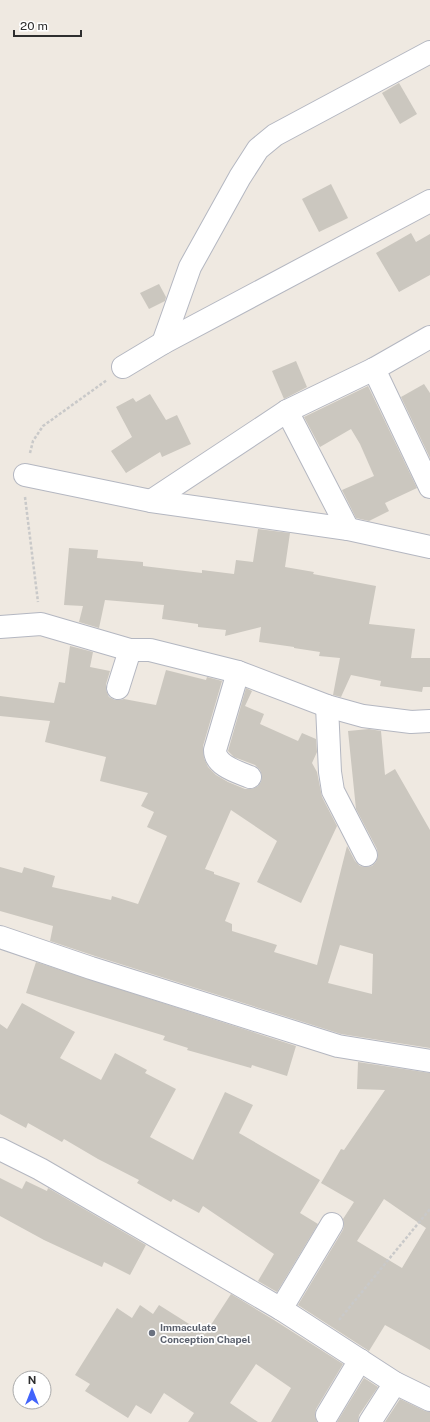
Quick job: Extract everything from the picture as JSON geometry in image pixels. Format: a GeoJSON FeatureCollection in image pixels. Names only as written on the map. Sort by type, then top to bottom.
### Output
{"type":"FeatureCollection","features":[{"type":"Feature","properties":{"kind":"street"},"geometry":{"type":"LineString","coordinates":[[163,343],[190,267],[240,177],[258,149],[275,135],[430,52]]}},
{"type":"Feature","properties":{"kind":"street"},"geometry":{"type":"LineString","coordinates":[[123,367],[163,343],[430,201]]}},
{"type":"Feature","properties":{"kind":"street"},"geometry":{"type":"LineString","coordinates":[[150,501],[286,411],[374,370],[430,337]]}},
{"type":"Feature","properties":{"kind":"street"},"geometry":{"type":"LineString","coordinates":[[374,370],[430,487]]}},
{"type":"Feature","properties":{"kind":"street"},"geometry":{"type":"LineString","coordinates":[[286,411],[348,529]]}},
{"type":"Feature","properties":{"kind":"street"},"geometry":{"type":"LineString","coordinates":[[25,474],[150,501],[348,529],[430,547]]}},
{"type":"Feature","properties":{"kind":"street"},"geometry":{"type":"LineString","coordinates":[[0,627],[41,624],[130,650],[150,650],[238,672],[327,706],[363,716],[411,722],[430,721]]}},
{"type":"Feature","properties":{"kind":"street"},"geometry":{"type":"LineString","coordinates":[[118,688],[130,650]]}},
{"type":"Feature","properties":{"kind":"street"},"geometry":{"type":"LineString","coordinates":[[238,672],[215,750],[215,755],[218,761],[223,765],[250,777]]}},
{"type":"Feature","properties":{"kind":"street"},"geometry":{"type":"LineString","coordinates":[[327,706],[330,772],[333,791],[366,855]]}},
{"type":"Feature","properties":{"kind":"street"},"geometry":{"type":"LineString","coordinates":[[0,937],[91,968],[338,1046],[430,1061]]}},
{"type":"Feature","properties":{"kind":"street"},"geometry":{"type":"LineString","coordinates":[[0,1149],[40,1169],[281,1310],[395,1383],[430,1400]]}},
{"type":"Feature","properties":{"kind":"street"},"geometry":{"type":"LineString","coordinates":[[281,1310],[332,1224]]}},
{"type":"Feature","properties":{"kind":"street"},"geometry":{"type":"LineString","coordinates":[[327,1414],[360,1360]]}},
{"type":"Feature","properties":{"kind":"street"},"geometry":{"type":"LineString","coordinates":[[370,1422],[395,1383]]}},
{"type":"Feature","properties":{"kind":"path"},"geometry":{"type":"LineString","coordinates":[[41,624],[25,497],[25,474],[33,441],[44,426],[123,367]]}},
{"type":"Feature","properties":{"kind":"path"},"geometry":{"type":"LineString","coordinates":[[325,1338],[430,1209]]}},
{"type":"Feature","properties":{"kind":"building"},"geometry":{"type":"Polygon","coordinates":[[[399,83],[417,114],[400,124],[382,93],[399,83]]]}},
{"type":"Feature","properties":{"kind":"building"},"geometry":{"type":"Polygon","coordinates":[[[331,184],[348,218],[319,232],[302,199],[331,184]]]}},
{"type":"Feature","properties":{"kind":"building"},"geometry":{"type":"Polygon","coordinates":[[[411,233],[416,242],[430,234],[430,275],[399,292],[376,253],[411,233]]]}},
{"type":"Feature","properties":{"kind":"building"},"geometry":{"type":"Polygon","coordinates":[[[159,284],[166,297],[165,301],[149,309],[140,293],[159,284]]]}},
{"type":"Feature","properties":{"kind":"building"},"geometry":{"type":"Polygon","coordinates":[[[296,361],[307,387],[284,399],[272,371],[296,361]]]}},
{"type":"Feature","properties":{"kind":"building"},"geometry":{"type":"Polygon","coordinates":[[[424,384],[430,393],[430,458],[401,397],[424,384]]]}},
{"type":"Feature","properties":{"kind":"building"},"geometry":{"type":"Polygon","coordinates":[[[368,386],[417,488],[385,503],[389,511],[369,521],[356,518],[342,490],[374,476],[360,444],[351,429],[320,447],[304,417],[368,386]]]}},
{"type":"Feature","properties":{"kind":"building"},"geometry":{"type":"Polygon","coordinates":[[[150,394],[166,420],[177,415],[191,444],[162,457],[160,452],[126,473],[111,451],[132,437],[116,407],[133,398],[136,402],[150,394]]]}},
{"type":"Feature","properties":{"kind":"building"},"geometry":{"type":"Polygon","coordinates":[[[258,529],[290,533],[285,567],[376,586],[369,624],[415,629],[411,658],[430,658],[430,687],[423,687],[422,692],[380,686],[381,681],[351,675],[341,697],[333,695],[340,658],[319,656],[320,652],[259,642],[261,627],[225,636],[226,630],[198,627],[198,624],[162,619],[164,605],[105,600],[99,628],[79,622],[83,606],[64,605],[69,548],[98,550],[97,558],[143,562],[143,566],[202,573],[202,570],[234,574],[236,560],[253,562],[258,529]]]}},
{"type":"Feature","properties":{"kind":"building"},"geometry":{"type":"Polygon","coordinates":[[[70,646],[93,652],[90,667],[110,671],[106,684],[106,690],[109,697],[115,700],[124,699],[156,705],[166,670],[206,680],[207,677],[222,681],[203,746],[204,758],[208,767],[216,775],[245,789],[252,789],[258,786],[261,782],[262,776],[260,770],[255,765],[234,757],[228,751],[246,688],[252,691],[245,706],[264,714],[260,724],[298,741],[302,733],[316,739],[317,752],[312,763],[317,772],[322,797],[337,826],[301,903],[257,882],[277,841],[231,810],[205,869],[214,872],[214,874],[240,883],[225,921],[232,924],[232,931],[277,945],[274,952],[317,965],[347,846],[355,861],[360,866],[372,866],[376,862],[378,856],[377,849],[356,809],[348,731],[369,729],[381,731],[385,775],[395,769],[430,830],[430,1048],[341,1034],[95,956],[50,941],[53,926],[0,911],[0,867],[22,873],[24,867],[55,876],[52,887],[111,900],[112,896],[138,904],[167,836],[147,827],[154,812],[141,806],[148,793],[100,781],[106,757],[45,742],[50,721],[0,716],[0,696],[54,703],[59,682],[65,683],[70,646]],[[340,945],[328,983],[372,994],[373,954],[340,945]]]}},
{"type":"Feature","properties":{"kind":"building"},"geometry":{"type":"Polygon","coordinates":[[[36,962],[296,1046],[287,1076],[252,1065],[251,1068],[187,1050],[188,1048],[163,1040],[165,1036],[26,993],[36,962]]]}},
{"type":"Feature","properties":{"kind":"building"},"geometry":{"type":"Polygon","coordinates":[[[22,1003],[75,1032],[60,1058],[101,1080],[115,1053],[147,1070],[145,1073],[176,1089],[150,1137],[193,1160],[225,1092],[253,1105],[239,1133],[320,1180],[300,1213],[318,1224],[277,1292],[258,1281],[274,1254],[203,1206],[199,1213],[173,1199],[171,1202],[137,1183],[139,1180],[98,1159],[64,1139],[62,1142],[28,1123],[26,1128],[0,1114],[0,1024],[7,1029],[22,1003]]]}},
{"type":"Feature","properties":{"kind":"building"},"geometry":{"type":"Polygon","coordinates":[[[358,1062],[430,1073],[430,1350],[385,1325],[369,1351],[298,1305],[343,1230],[343,1219],[354,1202],[321,1183],[341,1149],[344,1150],[385,1090],[357,1089],[358,1062]],[[384,1199],[357,1241],[402,1268],[426,1228],[384,1199]]]}},
{"type":"Feature","properties":{"kind":"building"},"geometry":{"type":"Polygon","coordinates":[[[0,1178],[22,1189],[26,1181],[47,1191],[48,1188],[146,1245],[130,1275],[104,1262],[102,1267],[44,1240],[0,1216],[0,1178]]]}},
{"type":"Feature","properties":{"kind":"building"},"geometry":{"type":"Polygon","coordinates":[[[231,1294],[343,1364],[316,1409],[315,1415],[317,1422],[271,1422],[291,1388],[256,1364],[230,1403],[258,1422],[188,1422],[194,1413],[164,1393],[151,1414],[136,1405],[128,1418],[85,1391],[90,1384],[75,1375],[117,1308],[132,1318],[140,1305],[153,1314],[159,1305],[205,1334],[231,1294]]]}},
{"type":"Feature","properties":{"kind":"building"},"geometry":{"type":"Polygon","coordinates":[[[364,1378],[378,1387],[359,1415],[358,1422],[337,1422],[364,1378]]]}},
{"type":"Feature","properties":{"kind":"building"},"geometry":{"type":"Polygon","coordinates":[[[400,1399],[430,1412],[430,1422],[385,1422],[400,1399]]]}},
{"type":"Feature","properties":{"kind":"place","name":"Immaculate Conception Chapel"},"geometry":{"type":"Point","coordinates":[152,1333]}}]}
